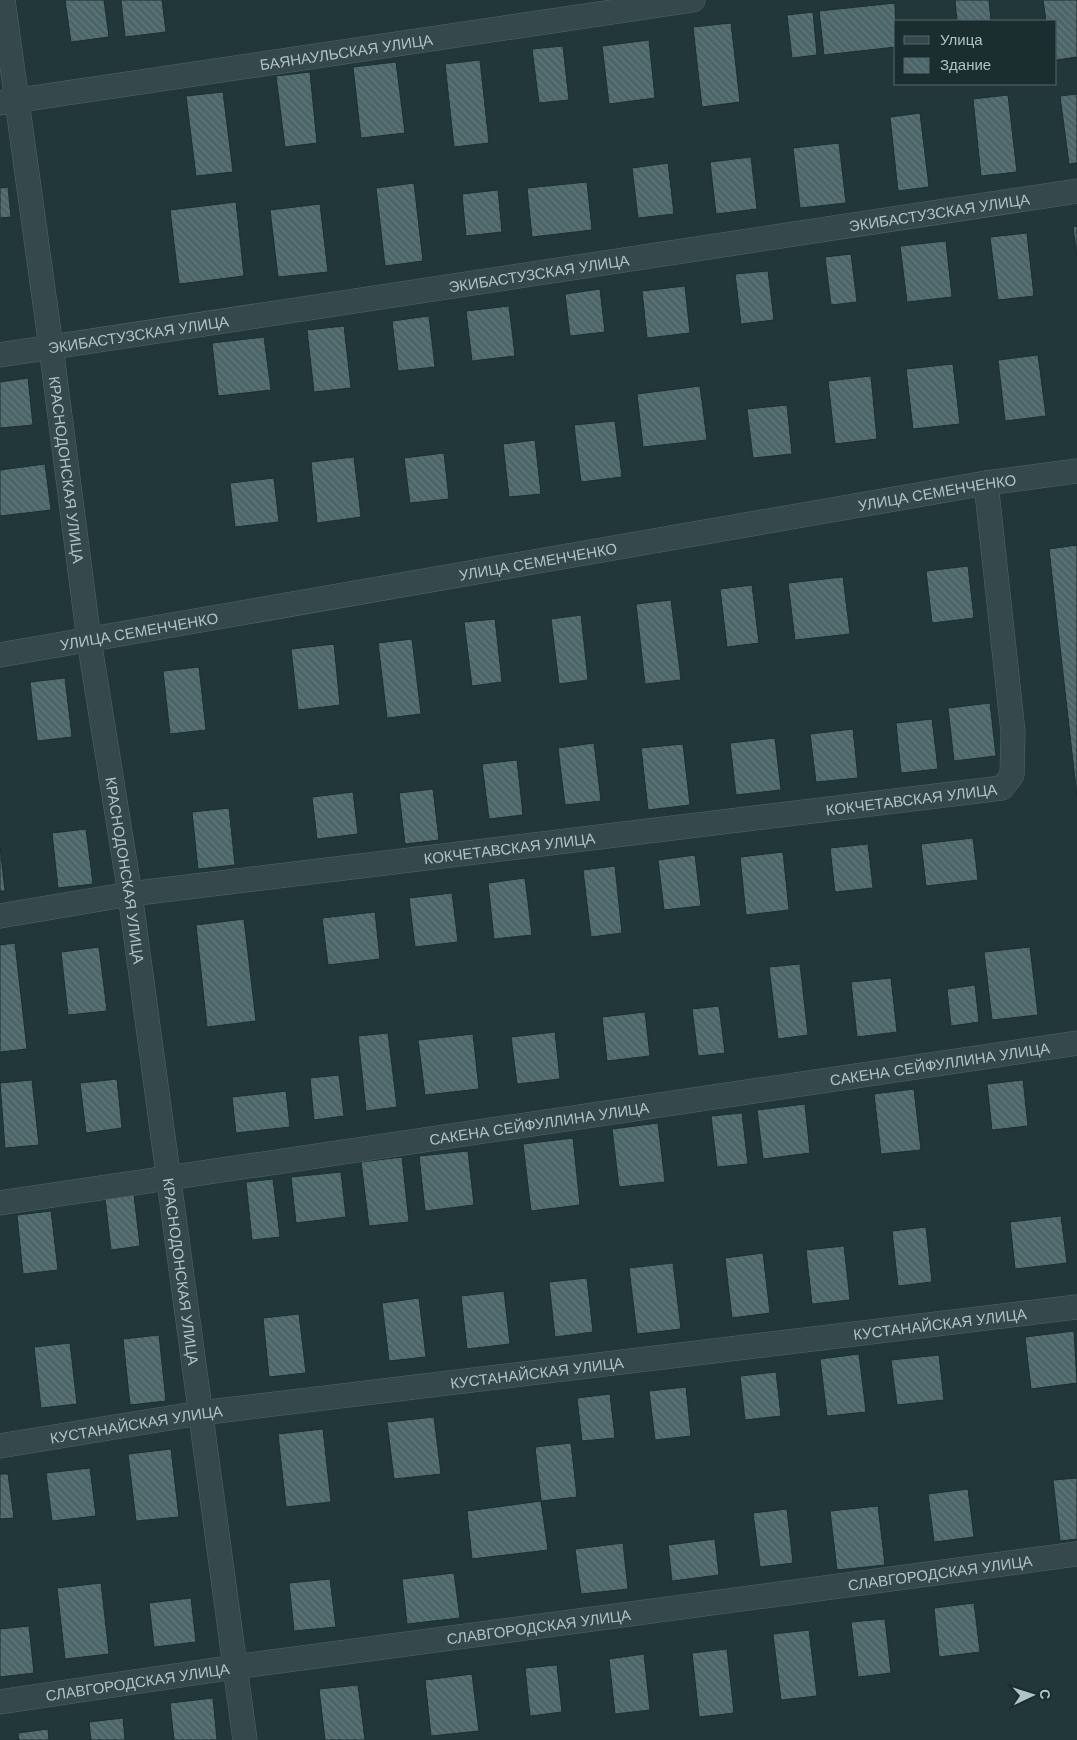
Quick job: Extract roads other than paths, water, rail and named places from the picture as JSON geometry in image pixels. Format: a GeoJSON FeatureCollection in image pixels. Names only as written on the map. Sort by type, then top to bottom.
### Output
{"type":"FeatureCollection","features":[{"type":"Feature","properties":{"kind":"street","name":"КРАСНОДОНСКАЯ УЛИЦА"},"geometry":{"type":"LineString","coordinates":[[3,0],[8,102],[51,347],[88,640],[130,894],[245,1740]]}},
{"type":"Feature","properties":{"kind":"street","name":"БАЯНАУЛЬСКАЯ УЛИЦА"},"geometry":{"type":"LineString","coordinates":[[8,102],[693,0]]}},
{"type":"Feature","properties":{"kind":"street","name":"ЭКИБАСТУЗСКАЯ УЛИЦА"},"geometry":{"type":"LineString","coordinates":[[0,355],[1077,191]]}},
{"type":"Feature","properties":{"kind":"street","name":"УЛИЦА СЕМЕНЧЕНКО"},"geometry":{"type":"LineString","coordinates":[[0,655],[986,483],[1077,471]]}},
{"type":"Feature","properties":{"kind":"street","name":"КОКЧЕТАВСКАЯ УЛИЦА"},"geometry":{"type":"LineString","coordinates":[[0,916],[130,894],[1002,788],[1012,775],[1013,732],[986,483]]}},
{"type":"Feature","properties":{"kind":"street","name":"САКЕНА СЕЙФУЛЛИНА УЛИЦА"},"geometry":{"type":"LineString","coordinates":[[0,1203],[1077,1042]]}},
{"type":"Feature","properties":{"kind":"street","name":"КУСТАНАЙСКАЯ УЛИЦА"},"geometry":{"type":"LineString","coordinates":[[0,1446],[200,1413],[1077,1307]]}},
{"type":"Feature","properties":{"kind":"street","name":"СЛАВГОРОДСКАЯ УЛИЦА"},"geometry":{"type":"LineString","coordinates":[[0,1702],[235,1667],[1077,1554]]}}]}
